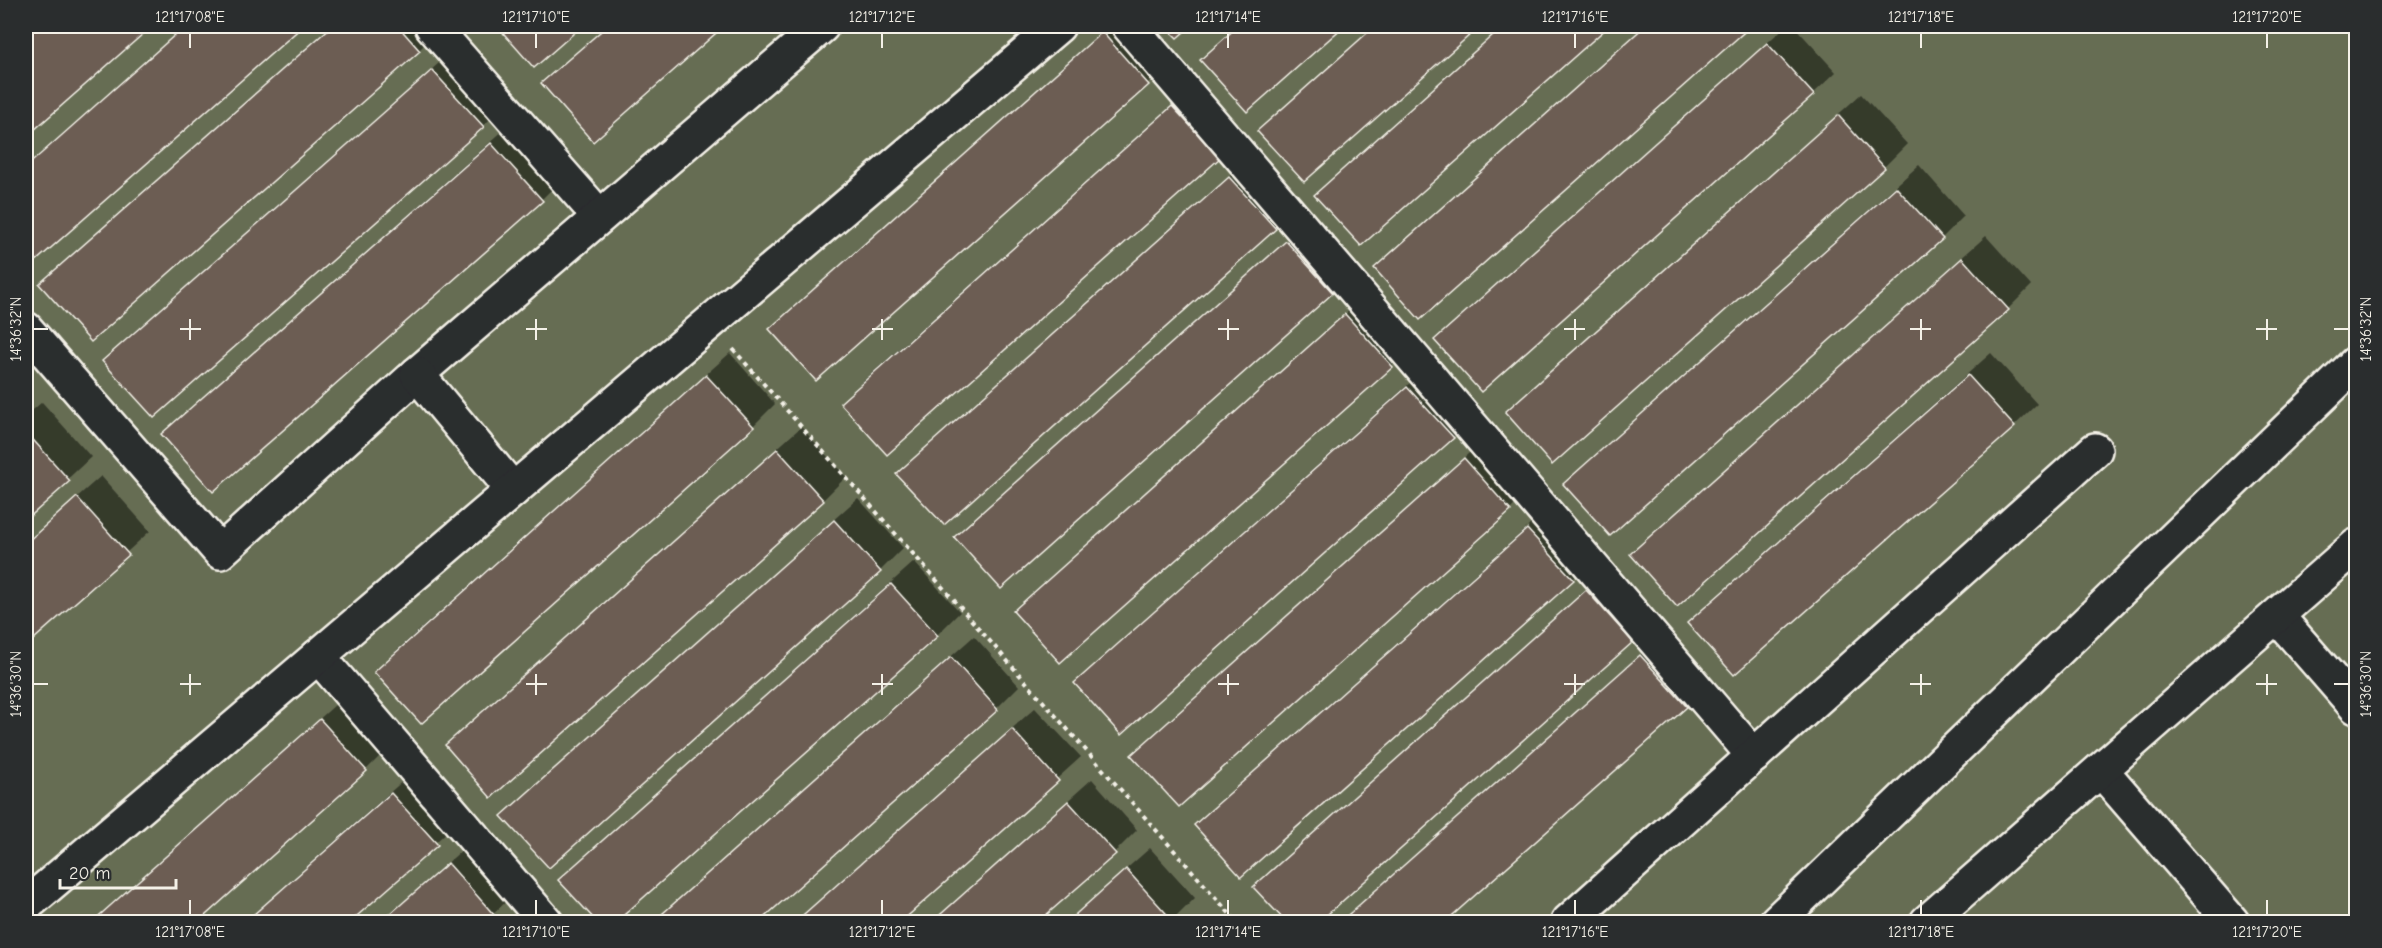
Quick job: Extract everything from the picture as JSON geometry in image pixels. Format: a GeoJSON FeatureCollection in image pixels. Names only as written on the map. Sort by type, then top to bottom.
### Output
{"type":"FeatureCollection","features":[{"type":"Feature","properties":{"kind":"street"},"geometry":{"type":"LineString","coordinates":[[432,26],[599,216]]}},
{"type":"Feature","properties":{"kind":"street"},"geometry":{"type":"LineString","coordinates":[[26,329],[220,552],[417,374],[822,26]]}},
{"type":"Feature","properties":{"kind":"street"},"geometry":{"type":"LineString","coordinates":[[26,905],[1058,26]]}},
{"type":"Feature","properties":{"kind":"street"},"geometry":{"type":"LineString","coordinates":[[1129,26],[1754,756]]}},
{"type":"Feature","properties":{"kind":"street"},"geometry":{"type":"LineString","coordinates":[[1776,922],[2356,363]]}},
{"type":"Feature","properties":{"kind":"street"},"geometry":{"type":"LineString","coordinates":[[417,374],[513,489]]}},
{"type":"Feature","properties":{"kind":"street"},"geometry":{"type":"LineString","coordinates":[[1568,922],[2095,450]]}},
{"type":"Feature","properties":{"kind":"street"},"geometry":{"type":"LineString","coordinates":[[1928,922],[2356,546]]}},
{"type":"Feature","properties":{"kind":"street"},"geometry":{"type":"LineString","coordinates":[[2277,616],[2356,707]]}},
{"type":"Feature","properties":{"kind":"street"},"geometry":{"type":"LineString","coordinates":[[318,656],[546,922]]}},
{"type":"Feature","properties":{"kind":"street"},"geometry":{"type":"LineString","coordinates":[[2101,770],[2232,922]]}},
{"type":"Feature","properties":{"kind":"path"},"geometry":{"type":"LineString","coordinates":[[710,322],[1237,922]]}},
{"type":"Feature","properties":{"kind":"green space"},"geometry":{"type":"Polygon","coordinates":[[[26,26],[2356,26],[2356,922],[26,922],[26,26]]]}},
{"type":"Feature","properties":{"kind":"building"},"geometry":{"type":"Polygon","coordinates":[[[34,26],[152,26],[26,137],[26,33],[34,26]]]}},
{"type":"Feature","properties":{"kind":"building"},"geometry":{"type":"Polygon","coordinates":[[[185,26],[303,26],[27,269],[26,167],[185,26]]]}},
{"type":"Feature","properties":{"kind":"building"},"geometry":{"type":"Polygon","coordinates":[[[332,26],[398,26],[420,51],[91,342],[39,284],[332,26]]]}},
{"type":"Feature","properties":{"kind":"building"},"geometry":{"type":"Polygon","coordinates":[[[497,26],[582,26],[534,68],[497,26]]]}},
{"type":"Feature","properties":{"kind":"building"},"geometry":{"type":"Polygon","coordinates":[[[607,26],[724,26],[593,142],[541,83],[607,26]]]}},
{"type":"Feature","properties":{"kind":"building"},"geometry":{"type":"Polygon","coordinates":[[[1165,26],[1191,26],[1177,38],[1165,26]]]}},
{"type":"Feature","properties":{"kind":"building"},"geometry":{"type":"Polygon","coordinates":[[[1238,26],[1344,26],[1247,112],[1200,60],[1238,26]]]}},
{"type":"Feature","properties":{"kind":"building"},"geometry":{"type":"Polygon","coordinates":[[[1375,26],[1480,26],[1304,182],[1257,131],[1375,26]]]}},
{"type":"Feature","properties":{"kind":"building"},"geometry":{"type":"Polygon","coordinates":[[[1503,26],[1609,26],[1361,246],[1314,195],[1503,26]]]}},
{"type":"Feature","properties":{"kind":"building"},"geometry":{"type":"Polygon","coordinates":[[[1645,26],[1751,26],[1420,320],[1374,268],[1645,26]]]}},
{"type":"Feature","properties":{"kind":"building"},"geometry":{"type":"Polygon","coordinates":[[[1102,32],[1149,85],[816,381],[769,329],[1102,32]]]}},
{"type":"Feature","properties":{"kind":"building"},"geometry":{"type":"Polygon","coordinates":[[[1767,43],[1814,95],[1481,392],[1434,340],[1767,43]]]}},
{"type":"Feature","properties":{"kind":"building"},"geometry":{"type":"Polygon","coordinates":[[[432,70],[484,127],[154,418],[102,361],[432,70]]]}},
{"type":"Feature","properties":{"kind":"building"},"geometry":{"type":"Polygon","coordinates":[[[1172,106],[1220,158],[887,455],[840,403],[1172,106]]]}},
{"type":"Feature","properties":{"kind":"building"},"geometry":{"type":"Polygon","coordinates":[[[1838,115],[1885,168],[1552,465],[1505,412],[1838,115]]]}},
{"type":"Feature","properties":{"kind":"building"},"geometry":{"type":"Polygon","coordinates":[[[491,143],[543,201],[213,492],[161,434],[491,143]]]}},
{"type":"Feature","properties":{"kind":"building"},"geometry":{"type":"Polygon","coordinates":[[[1229,177],[1276,229],[944,525],[896,474],[1229,177]]]}},
{"type":"Feature","properties":{"kind":"building"},"geometry":{"type":"Polygon","coordinates":[[[1896,187],[1943,239],[1610,536],[1563,484],[1896,187]]]}},
{"type":"Feature","properties":{"kind":"building"},"geometry":{"type":"Polygon","coordinates":[[[1286,241],[1333,293],[1001,589],[954,537],[1286,241]]]}},
{"type":"Feature","properties":{"kind":"building"},"geometry":{"type":"Polygon","coordinates":[[[1962,258],[2009,310],[1677,607],[1630,554],[1962,258]]]}},
{"type":"Feature","properties":{"kind":"building"},"geometry":{"type":"Polygon","coordinates":[[[1345,314],[1393,367],[1060,663],[1013,611],[1345,314]]]}},
{"type":"Feature","properties":{"kind":"building"},"geometry":{"type":"Polygon","coordinates":[[[706,375],[754,427],[421,724],[374,672],[706,375]]]}},
{"type":"Feature","properties":{"kind":"building"},"geometry":{"type":"Polygon","coordinates":[[[1968,375],[2015,427],[1734,675],[1687,623],[1968,375]]]}},
{"type":"Feature","properties":{"kind":"building"},"geometry":{"type":"Polygon","coordinates":[[[1407,387],[1454,438],[1121,735],[1074,683],[1407,387]]]}},
{"type":"Feature","properties":{"kind":"building"},"geometry":{"type":"Polygon","coordinates":[[[26,432],[70,481],[26,520],[26,432]]]}},
{"type":"Feature","properties":{"kind":"building"},"geometry":{"type":"Polygon","coordinates":[[[777,449],[824,501],[491,798],[445,745],[777,449]]]}},
{"type":"Feature","properties":{"kind":"building"},"geometry":{"type":"Polygon","coordinates":[[[1464,458],[1511,511],[1179,807],[1131,755],[1464,458]]]}},
{"type":"Feature","properties":{"kind":"building"},"geometry":{"type":"Polygon","coordinates":[[[77,497],[129,555],[26,646],[26,543],[77,497]]]}},
{"type":"Feature","properties":{"kind":"building"},"geometry":{"type":"Polygon","coordinates":[[[834,520],[881,572],[549,868],[501,816],[834,520]]]}},
{"type":"Feature","properties":{"kind":"building"},"geometry":{"type":"Polygon","coordinates":[[[1527,529],[1574,580],[1241,877],[1194,825],[1527,529]]]}},
{"type":"Feature","properties":{"kind":"building"},"geometry":{"type":"Polygon","coordinates":[[[891,584],[938,636],[616,922],[597,922],[558,880],[891,584]]]}},
{"type":"Feature","properties":{"kind":"building"},"geometry":{"type":"Polygon","coordinates":[[[1586,590],[1633,642],[1319,922],[1286,922],[1253,887],[1586,590]]]}},
{"type":"Feature","properties":{"kind":"building"},"geometry":{"type":"Polygon","coordinates":[[[1640,655],[1687,707],[1445,922],[1340,922],[1640,655]]]}},
{"type":"Feature","properties":{"kind":"building"},"geometry":{"type":"Polygon","coordinates":[[[951,657],[998,710],[759,922],[653,922],[951,657]]]}},
{"type":"Feature","properties":{"kind":"building"},"geometry":{"type":"Polygon","coordinates":[[[320,719],[367,771],[198,922],[92,922],[320,719]]]}},
{"type":"Feature","properties":{"kind":"building"},"geometry":{"type":"Polygon","coordinates":[[[1012,729],[1059,781],[901,922],[795,922],[1012,729]]]}},
{"type":"Feature","properties":{"kind":"building"},"geometry":{"type":"Polygon","coordinates":[[[391,793],[438,845],[350,922],[245,922],[391,793]]]}},
{"type":"Feature","properties":{"kind":"building"},"geometry":{"type":"Polygon","coordinates":[[[1068,801],[1116,854],[1038,922],[932,922],[1068,801]]]}},
{"type":"Feature","properties":{"kind":"building"},"geometry":{"type":"Polygon","coordinates":[[[448,863],[495,916],[487,922],[381,922],[448,863]]]}},
{"type":"Feature","properties":{"kind":"building"},"geometry":{"type":"Polygon","coordinates":[[[1126,869],[1174,922],[1067,922],[1126,869]]]}}]}
